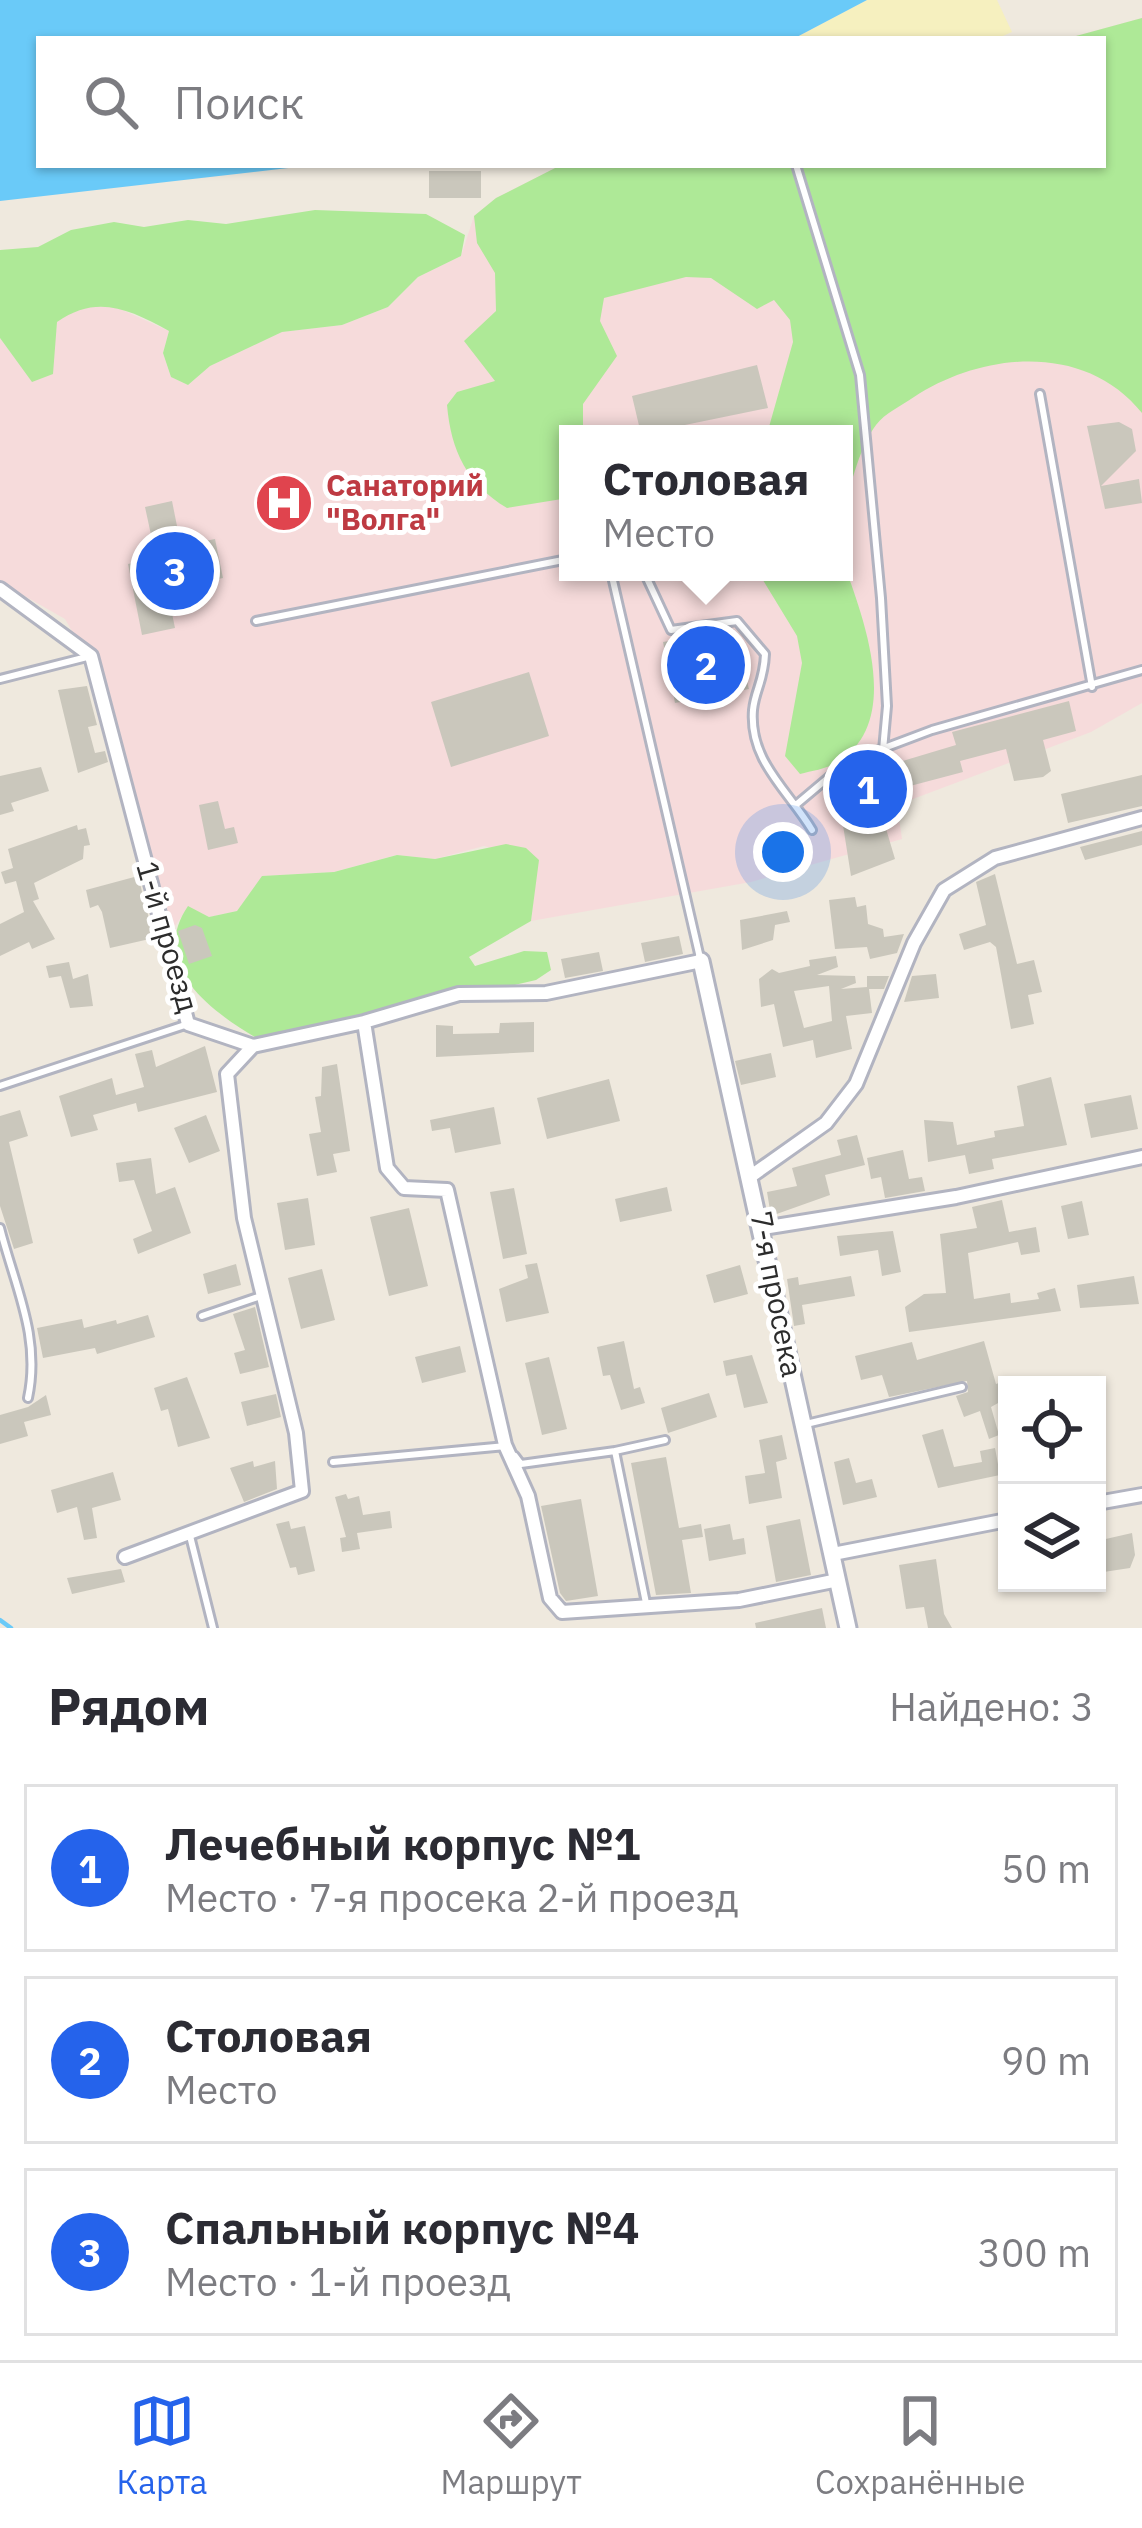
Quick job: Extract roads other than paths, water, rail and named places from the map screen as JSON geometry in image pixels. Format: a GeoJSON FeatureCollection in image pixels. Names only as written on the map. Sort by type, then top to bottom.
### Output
{"type":"FeatureCollection","features":[{"type":"Feature","properties":{"kind":"street"},"geometry":{"type":"LineString","coordinates":[[0,589],[91,656]]}},
{"type":"Feature","properties":{"kind":"street","name":"1-й проезд"},"geometry":{"type":"LineString","coordinates":[[91,656],[188,1024],[253,1046]]}},
{"type":"Feature","properties":{"kind":"street"},"geometry":{"type":"LineString","coordinates":[[751,1176],[817,1132],[856,1084],[914,944],[944,890],[995,858],[1142,818]]}},
{"type":"Feature","properties":{"kind":"street"},"geometry":{"type":"LineString","coordinates":[[125,1557],[302,1491],[296,1432],[244,1218],[226,1073],[253,1046],[364,1022],[459,994],[546,993],[701,961]]}},
{"type":"Feature","properties":{"kind":"street","name":"7-я просека"},"geometry":{"type":"LineString","coordinates":[[701,961],[848,1628]]}},
{"type":"Feature","properties":{"kind":"street"},"geometry":{"type":"LineString","coordinates":[[364,1022],[387,1168],[404,1188],[446,1190],[505,1445],[528,1496],[550,1598],[562,1612],[739,1600],[838,1580]]}},
{"type":"Feature","properties":{"kind":"street"},"geometry":{"type":"LineString","coordinates":[[763,1228],[956,1197],[1142,1157]]}},
{"type":"Feature","properties":{"kind":"street"},"geometry":{"type":"LineString","coordinates":[[1106,1501],[1142,1495]]}},
{"type":"Feature","properties":{"kind":"street"},"geometry":{"type":"LineString","coordinates":[[833,1554],[998,1522]]}},
{"type":"Feature","properties":{"kind":"lane"},"geometry":{"type":"LineString","coordinates":[[797,168],[860,375],[882,620],[887,706],[883,750]]}},
{"type":"Feature","properties":{"kind":"lane"},"geometry":{"type":"LineString","coordinates":[[1040,394],[1092,687]]}},
{"type":"Feature","properties":{"kind":"lane"},"geometry":{"type":"LineString","coordinates":[[256,621],[559,561]]}},
{"type":"Feature","properties":{"kind":"lane"},"geometry":{"type":"LineString","coordinates":[[613,581],[701,961]]}},
{"type":"Feature","properties":{"kind":"lane"},"geometry":{"type":"LineString","coordinates":[[648,581],[670,630],[737,621],[765,654],[764,683],[753,704],[753,736],[771,777],[797,804],[812,830]]}},
{"type":"Feature","properties":{"kind":"lane"},"geometry":{"type":"LineString","coordinates":[[0,679],[91,656]]}},
{"type":"Feature","properties":{"kind":"lane"},"geometry":{"type":"LineString","coordinates":[[797,804],[847,762],[932,730],[1142,670]]}},
{"type":"Feature","properties":{"kind":"lane"},"geometry":{"type":"LineString","coordinates":[[0,1086],[188,1024]]}},
{"type":"Feature","properties":{"kind":"lane"},"geometry":{"type":"LineString","coordinates":[[0,1228],[29,1320],[34,1366],[28,1398]]}},
{"type":"Feature","properties":{"kind":"lane"},"geometry":{"type":"LineString","coordinates":[[202,1316],[261,1297]]}},
{"type":"Feature","properties":{"kind":"lane"},"geometry":{"type":"LineString","coordinates":[[802,1425],[962,1387]]}},
{"type":"Feature","properties":{"kind":"lane"},"geometry":{"type":"LineString","coordinates":[[333,1462],[505,1445],[521,1464],[664,1441]]}},
{"type":"Feature","properties":{"kind":"lane"},"geometry":{"type":"LineString","coordinates":[[615,1450],[646,1603]]}},
{"type":"Feature","properties":{"kind":"lane"},"geometry":{"type":"LineString","coordinates":[[190,1533],[213,1628]]}},
{"type":"Feature","properties":{"kind":"water"},"geometry":{"type":"Polygon","coordinates":[[[0,0],[867,0],[799,36],[36,36],[36,168],[288,168],[0,201],[0,0]]]}},
{"type":"Feature","properties":{"kind":"waterway"},"geometry":{"type":"LineString","coordinates":[[0,1620],[11,1628]]}},
{"type":"Feature","properties":{"kind":"place","name":"Санаторий \"Волга\""},"geometry":{"type":"Point","coordinates":[284,503]}},
{"type":"Feature","properties":{"kind":"place","name":"Спальный корпус №4"},"geometry":{"type":"Point","coordinates":[175,571]}},
{"type":"Feature","properties":{"kind":"place","name":"Столовая"},"geometry":{"type":"Point","coordinates":[706,665]}},
{"type":"Feature","properties":{"kind":"place","name":"Лечебный корпус №1"},"geometry":{"type":"Point","coordinates":[868,789]}}]}
